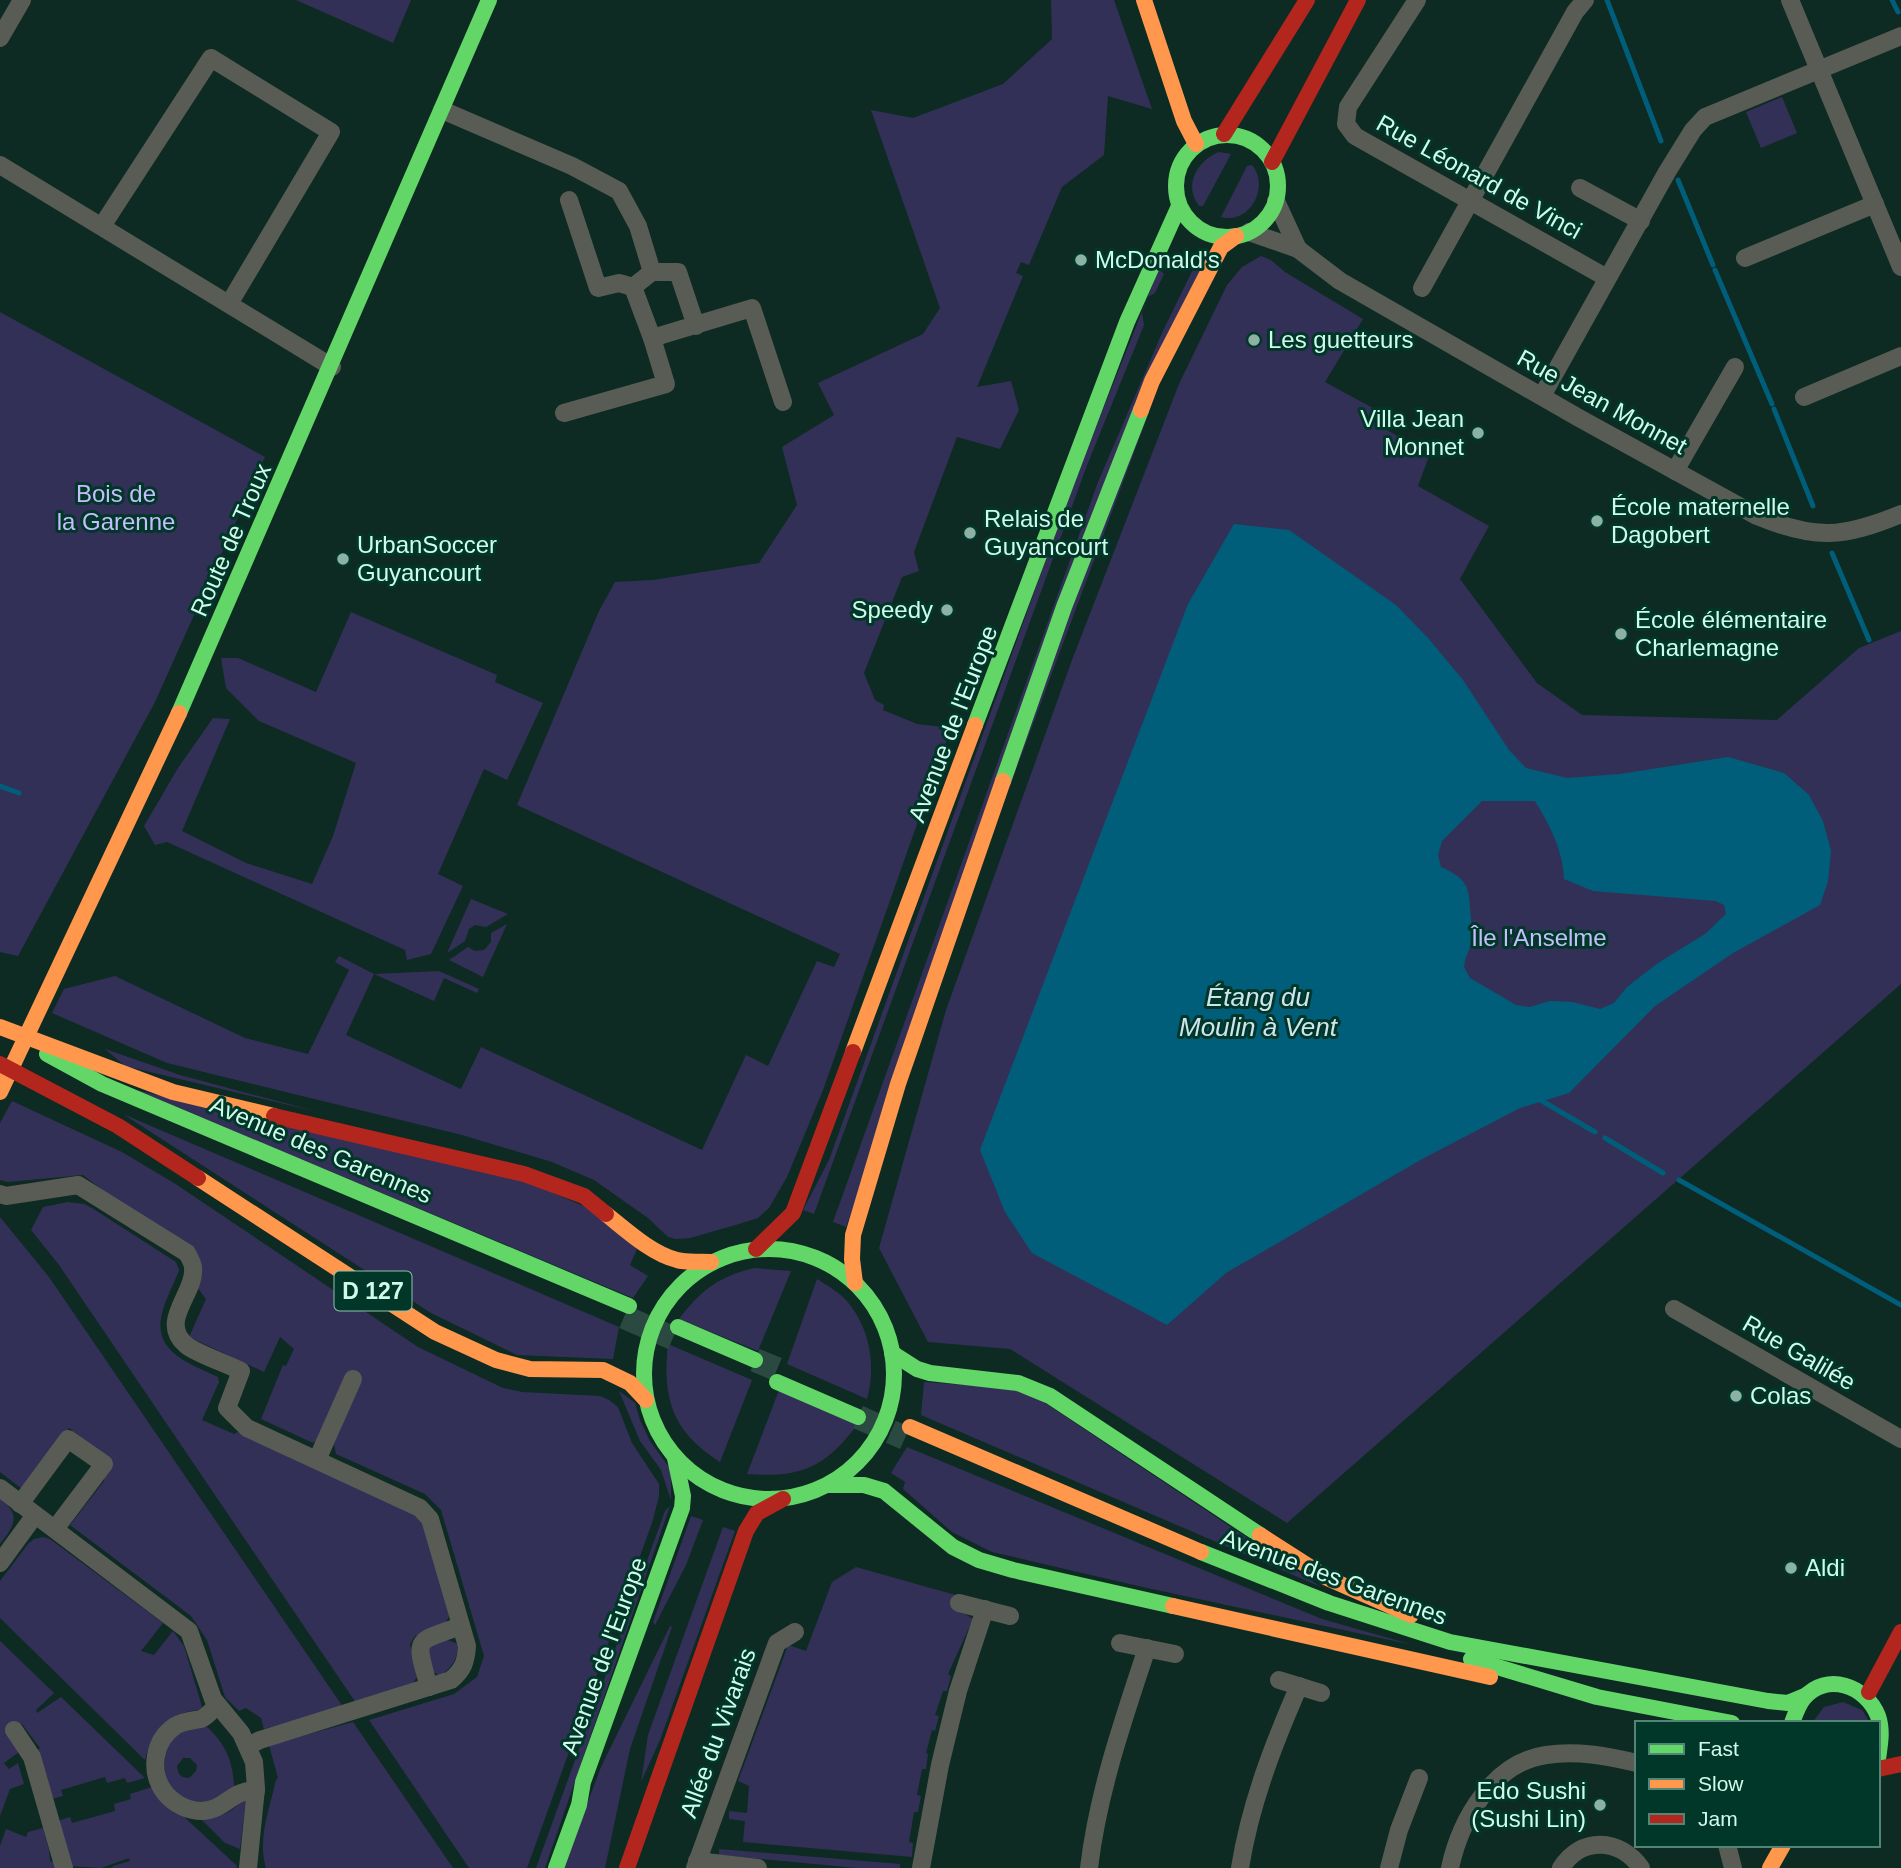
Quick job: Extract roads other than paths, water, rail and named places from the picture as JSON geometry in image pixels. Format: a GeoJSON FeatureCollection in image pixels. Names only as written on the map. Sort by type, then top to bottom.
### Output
{"type":"FeatureCollection","features":[{"type":"Feature","properties":{"kind":"main road","name":"Route de Troux"},"geometry":{"type":"LineString","coordinates":[[0,1092],[195,678],[489,0]]}},
{"type":"Feature","properties":{"kind":"main road"},"geometry":{"type":"LineString","coordinates":[[1144,0],[1184,121],[1196,144]]}},
{"type":"Feature","properties":{"kind":"main road"},"geometry":{"type":"LineString","coordinates":[[1224,134],[1307,0]]}},
{"type":"Feature","properties":{"kind":"main road"},"geometry":{"type":"LineString","coordinates":[[1272,162],[1358,0]]}},
{"type":"Feature","properties":{"kind":"main road"},"geometry":{"type":"LineString","coordinates":[[855,1283],[853,1235],[898,1084],[1064,607],[1152,381],[1221,247],[1261,224],[1276,201],[1277,174],[1264,149],[1238,135],[1209,137],[1196,144],[1184,156],[1177,172],[1175,189],[1179,206],[1185,216],[1202,231],[1219,237],[1243,234]]}},
{"type":"Feature","properties":{"kind":"main road","name":"Avenue de l'Europe"},"geometry":{"type":"LineString","coordinates":[[756,1248],[793,1213],[1127,322],[1179,206]]}},
{"type":"Feature","properties":{"kind":"main road","name":"D 127"},"geometry":{"type":"LineString","coordinates":[[2,1028],[173,1091],[524,1174],[584,1196],[638,1240],[668,1256],[677,1260],[711,1262]]}},
{"type":"Feature","properties":{"kind":"main road","name":"Avenue des Garennes"},"geometry":{"type":"LineString","coordinates":[[0,1063],[120,1103],[626,1311],[102,1084],[2,1028]]}},
{"type":"Feature","properties":{"kind":"main road","name":"D 127"},"geometry":{"type":"LineString","coordinates":[[0,1063],[118,1126],[436,1332],[496,1360],[530,1370],[603,1370],[630,1383],[646,1400]]}},
{"type":"Feature","properties":{"kind":"main road"},"geometry":{"type":"LineString","coordinates":[[756,1248],[784,1249],[811,1255],[834,1267],[855,1283],[872,1303],[885,1327],[892,1353],[892,1397],[886,1419],[863,1457],[828,1485],[784,1499],[755,1499],[726,1493],[699,1479],[675,1458],[657,1431],[646,1400],[643,1373],[646,1346],[655,1320],[669,1297],[688,1277],[711,1262],[756,1248]]}},
{"type":"Feature","properties":{"kind":"main road"},"geometry":{"type":"LineString","coordinates":[[676,1332],[752,1365]]}},
{"type":"Feature","properties":{"kind":"main road"},"geometry":{"type":"LineString","coordinates":[[892,1353],[917,1369],[930,1373],[1018,1383],[1050,1396],[1265,1539],[1328,1577],[1395,1610],[1499,1650]]}},
{"type":"Feature","properties":{"kind":"main road"},"geometry":{"type":"LineString","coordinates":[[780,1377],[860,1412]]}},
{"type":"Feature","properties":{"kind":"main road","name":"Avenue des Garennes"},"geometry":{"type":"LineString","coordinates":[[1722,1721],[1597,1697],[1326,1612],[1210,1567],[908,1432],[1329,1604],[1450,1642],[1768,1701],[1788,1703],[1829,1683],[1857,1685],[1869,1692]]}},
{"type":"Feature","properties":{"kind":"main road","name":"Avenue de l'Europe"},"geometry":{"type":"LineString","coordinates":[[556,1868],[579,1805],[583,1782],[682,1508],[683,1496],[675,1458]]}},
{"type":"Feature","properties":{"kind":"main road"},"geometry":{"type":"LineString","coordinates":[[828,1485],[864,1485],[884,1491],[953,1546],[979,1560],[1013,1570],[1532,1687],[1597,1697]]}},
{"type":"Feature","properties":{"kind":"main road"},"geometry":{"type":"LineString","coordinates":[[627,1868],[746,1531],[757,1513],[784,1499]]}},
{"type":"Feature","properties":{"kind":"main road"},"geometry":{"type":"LineString","coordinates":[[1880,1756],[1890,1722],[1869,1692],[1901,1632]]}},
{"type":"Feature","properties":{"kind":"main road"},"geometry":{"type":"LineString","coordinates":[[1792,1721],[1795,1710],[1805,1696]]}},
{"type":"Feature","properties":{"kind":"main road"},"geometry":{"type":"LineString","coordinates":[[1880,1769],[1901,1764]]}},
{"type":"Feature","properties":{"kind":"main road"},"geometry":{"type":"LineString","coordinates":[[1770,1868],[1782,1847]]}},
{"type":"Feature","properties":{"kind":"street"},"geometry":{"type":"LineString","coordinates":[[0,38],[22,0]]}},
{"type":"Feature","properties":{"kind":"street","name":"Rue Léonard de Vinci"},"geometry":{"type":"LineString","coordinates":[[1417,0],[1348,107],[1346,124],[1355,136],[1607,278]]}},
{"type":"Feature","properties":{"kind":"street"},"geometry":{"type":"LineString","coordinates":[[1422,288],[1575,12],[1585,0]]}},
{"type":"Feature","properties":{"kind":"street"},"geometry":{"type":"LineString","coordinates":[[1790,0],[1901,267]]}},
{"type":"Feature","properties":{"kind":"street"},"geometry":{"type":"LineString","coordinates":[[1542,396],[1679,152],[1705,117],[1901,36]]}},
{"type":"Feature","properties":{"kind":"street"},"geometry":{"type":"LineString","coordinates":[[102,226],[211,58],[331,132],[229,304]]}},
{"type":"Feature","properties":{"kind":"street"},"geometry":{"type":"LineString","coordinates":[[442,110],[572,166],[620,191],[638,226],[652,272]]}},
{"type":"Feature","properties":{"kind":"street"},"geometry":{"type":"LineString","coordinates":[[0,165],[332,367]]}},
{"type":"Feature","properties":{"kind":"street"},"geometry":{"type":"LineString","coordinates":[[1580,188],[1640,221]]}},
{"type":"Feature","properties":{"kind":"street"},"geometry":{"type":"LineString","coordinates":[[564,413],[666,384],[633,287],[619,282],[598,288],[569,200]]}},
{"type":"Feature","properties":{"kind":"street","name":"Rue Jean Monnet"},"geometry":{"type":"LineString","coordinates":[[1276,201],[1298,249]]}},
{"type":"Feature","properties":{"kind":"street"},"geometry":{"type":"LineString","coordinates":[[1745,258],[1875,204]]}},
{"type":"Feature","properties":{"kind":"street","name":"Rue Jean Monnet"},"geometry":{"type":"LineString","coordinates":[[1243,234],[1298,249],[1340,281],[1757,516],[1817,535],[1868,528],[1901,514]]}},
{"type":"Feature","properties":{"kind":"street"},"geometry":{"type":"LineString","coordinates":[[633,287],[652,272],[678,272],[696,326]]}},
{"type":"Feature","properties":{"kind":"street"},"geometry":{"type":"LineString","coordinates":[[652,338],[752,309],[783,402]]}},
{"type":"Feature","properties":{"kind":"street"},"geometry":{"type":"LineString","coordinates":[[1804,397],[1901,356]]}},
{"type":"Feature","properties":{"kind":"street"},"geometry":{"type":"LineString","coordinates":[[1675,471],[1735,367]]}},
{"type":"Feature","properties":{"kind":"street"},"geometry":{"type":"LineString","coordinates":[[0,1194],[6,1196],[78,1185],[187,1253],[194,1266],[192,1281],[179,1306],[176,1323],[179,1336],[187,1345],[242,1371],[227,1408],[247,1428],[420,1508],[430,1519],[467,1646],[466,1661],[460,1673],[451,1680],[248,1746]]}},
{"type":"Feature","properties":{"kind":"street","name":"Rue Galilée"},"geometry":{"type":"LineString","coordinates":[[1674,1309],[1901,1439]]}},
{"type":"Feature","properties":{"kind":"street"},"geometry":{"type":"LineString","coordinates":[[317,1460],[353,1379]]}},
{"type":"Feature","properties":{"kind":"street"},"geometry":{"type":"LineString","coordinates":[[20,1504],[68,1439],[104,1464],[55,1529]]}},
{"type":"Feature","properties":{"kind":"street"},"geometry":{"type":"LineString","coordinates":[[0,1488],[189,1631],[217,1705],[241,1733],[254,1762],[256,1791],[248,1868]]}},
{"type":"Feature","properties":{"kind":"street"},"geometry":{"type":"LineString","coordinates":[[0,1563],[35,1516]]}},
{"type":"Feature","properties":{"kind":"street"},"geometry":{"type":"LineString","coordinates":[[959,1603],[1010,1616]]}},
{"type":"Feature","properties":{"kind":"street"},"geometry":{"type":"LineString","coordinates":[[921,1868],[940,1765],[958,1691],[985,1609]]}},
{"type":"Feature","properties":{"kind":"street"},"geometry":{"type":"LineString","coordinates":[[429,1687],[419,1651],[420,1644],[425,1639],[461,1626]]}},
{"type":"Feature","properties":{"kind":"street","name":"Allée du Vivarais"},"geometry":{"type":"LineString","coordinates":[[696,1864],[777,1643],[795,1632]]}},
{"type":"Feature","properties":{"kind":"street"},"geometry":{"type":"LineString","coordinates":[[1120,1643],[1175,1654]]}},
{"type":"Feature","properties":{"kind":"street"},"geometry":{"type":"LineString","coordinates":[[1088,1868],[1105,1779],[1147,1648]]}},
{"type":"Feature","properties":{"kind":"street"},"geometry":{"type":"LineString","coordinates":[[1279,1680],[1321,1693]]}},
{"type":"Feature","properties":{"kind":"street"},"geometry":{"type":"LineString","coordinates":[[1240,1868],[1254,1804],[1298,1686]]}},
{"type":"Feature","properties":{"kind":"street"},"geometry":{"type":"LineString","coordinates":[[217,1705],[203,1718],[184,1722],[163,1738],[155,1757],[158,1781],[163,1791],[177,1804],[197,1811],[222,1806],[238,1792],[256,1791]]}},
{"type":"Feature","properties":{"kind":"street"},"geometry":{"type":"LineString","coordinates":[[14,1730],[32,1757],[64,1868]]}},
{"type":"Feature","properties":{"kind":"street"},"geometry":{"type":"LineString","coordinates":[[1450,1868],[1464,1824],[1479,1799],[1519,1764],[1542,1755],[1565,1753],[1635,1763]]}},
{"type":"Feature","properties":{"kind":"street"},"geometry":{"type":"LineString","coordinates":[[1389,1868],[1399,1829],[1419,1778]]}},
{"type":"Feature","properties":{"kind":"street"},"geometry":{"type":"LineString","coordinates":[[1561,1868],[1571,1855],[1584,1847],[1603,1845],[1620,1848],[1633,1857],[1641,1868]]}},
{"type":"Feature","properties":{"kind":"street"},"geometry":{"type":"LineString","coordinates":[[1728,1847],[1733,1868]]}},
{"type":"Feature","properties":{"kind":"street"},"geometry":{"type":"LineString","coordinates":[[696,1864],[758,1868]]}},
{"type":"Feature","properties":{"kind":"water","name":"Étang du Moulin à Vent"},"geometry":{"type":"Polygon","coordinates":[[[1234,524],[1289,530],[1396,605],[1463,680],[1509,750],[1526,768],[1567,778],[1620,774],[1728,757],[1784,773],[1809,795],[1823,821],[1831,851],[1828,881],[1820,905],[1733,953],[1655,1006],[1569,1093],[1520,1108],[1422,1159],[1226,1273],[1167,1325],[1032,1253],[1005,1212],[980,1150],[1188,604],[1234,524]],[[1482,801],[1442,841],[1438,855],[1441,867],[1458,877],[1468,893],[1473,936],[1464,967],[1470,978],[1516,1005],[1530,1007],[1550,1001],[1572,1002],[1600,1009],[1614,1003],[1627,987],[1658,963],[1705,934],[1726,914],[1724,905],[1716,901],[1593,891],[1564,879],[1555,838],[1535,801],[1482,801]]]}},
{"type":"Feature","properties":{"kind":"waterway"},"geometry":{"type":"LineString","coordinates":[[1607,0],[1661,141]]}},
{"type":"Feature","properties":{"kind":"waterway"},"geometry":{"type":"LineString","coordinates":[[1892,0],[1898,12]]}},
{"type":"Feature","properties":{"kind":"waterway"},"geometry":{"type":"LineString","coordinates":[[1678,180],[1713,265]]}},
{"type":"Feature","properties":{"kind":"waterway"},"geometry":{"type":"LineString","coordinates":[[1715,270],[1772,404]]}},
{"type":"Feature","properties":{"kind":"waterway"},"geometry":{"type":"LineString","coordinates":[[1774,409],[1813,506]]}},
{"type":"Feature","properties":{"kind":"waterway"},"geometry":{"type":"LineString","coordinates":[[1832,553],[1869,640]]}},
{"type":"Feature","properties":{"kind":"waterway"},"geometry":{"type":"LineString","coordinates":[[0,786],[19,793]]}},
{"type":"Feature","properties":{"kind":"waterway"},"geometry":{"type":"LineString","coordinates":[[1537,1098],[1595,1132]]}},
{"type":"Feature","properties":{"kind":"waterway"},"geometry":{"type":"LineString","coordinates":[[1605,1138],[1663,1173]]}},
{"type":"Feature","properties":{"kind":"waterway"},"geometry":{"type":"LineString","coordinates":[[1679,1180],[1901,1305]]}},
{"type":"Feature","properties":{"kind":"tunnel"},"geometry":{"type":"LineString","coordinates":[[624,1317],[673,1338]]}},
{"type":"Feature","properties":{"kind":"tunnel"},"geometry":{"type":"LineString","coordinates":[[755,1360],[784,1372]]}},
{"type":"Feature","properties":{"kind":"tunnel"},"geometry":{"type":"LineString","coordinates":[[858,1417],[905,1438]]}},
{"type":"Feature","properties":{"kind":"place","name":"McDonald's"},"geometry":{"type":"Point","coordinates":[1081,260]}},
{"type":"Feature","properties":{"kind":"place","name":"Les guetteurs"},"geometry":{"type":"Point","coordinates":[1254,340]}},
{"type":"Feature","properties":{"kind":"place","name":"Villa Jean Monnet"},"geometry":{"type":"Point","coordinates":[1478,433]}},
{"type":"Feature","properties":{"kind":"place","name":"École maternelle Dagobert"},"geometry":{"type":"Point","coordinates":[1597,521]}},
{"type":"Feature","properties":{"kind":"place","name":"Relais de Guyancourt"},"geometry":{"type":"Point","coordinates":[970,533]}},
{"type":"Feature","properties":{"kind":"place","name":"UrbanSoccer Guyancourt"},"geometry":{"type":"Point","coordinates":[343,559]}},
{"type":"Feature","properties":{"kind":"place","name":"Speedy"},"geometry":{"type":"Point","coordinates":[947,610]}},
{"type":"Feature","properties":{"kind":"place","name":"École élémentaire Charlemagne"},"geometry":{"type":"Point","coordinates":[1621,634]}},
{"type":"Feature","properties":{"kind":"place","name":"Colas"},"geometry":{"type":"Point","coordinates":[1736,1396]}},
{"type":"Feature","properties":{"kind":"place","name":"Aldi"},"geometry":{"type":"Point","coordinates":[1791,1568]}},
{"type":"Feature","properties":{"kind":"place","name":"Edo Sushi (Sushi Lin)"},"geometry":{"type":"Point","coordinates":[1600,1805]}},
{"type":"Feature","properties":{"kind":"park label","name":"Bois de la Garenne"},"geometry":{"type":"Point","coordinates":[116,508]}},
{"type":"Feature","properties":{"kind":"park label","name":"Île l'Anselme"},"geometry":{"type":"Point","coordinates":[1539,938]}}]}
